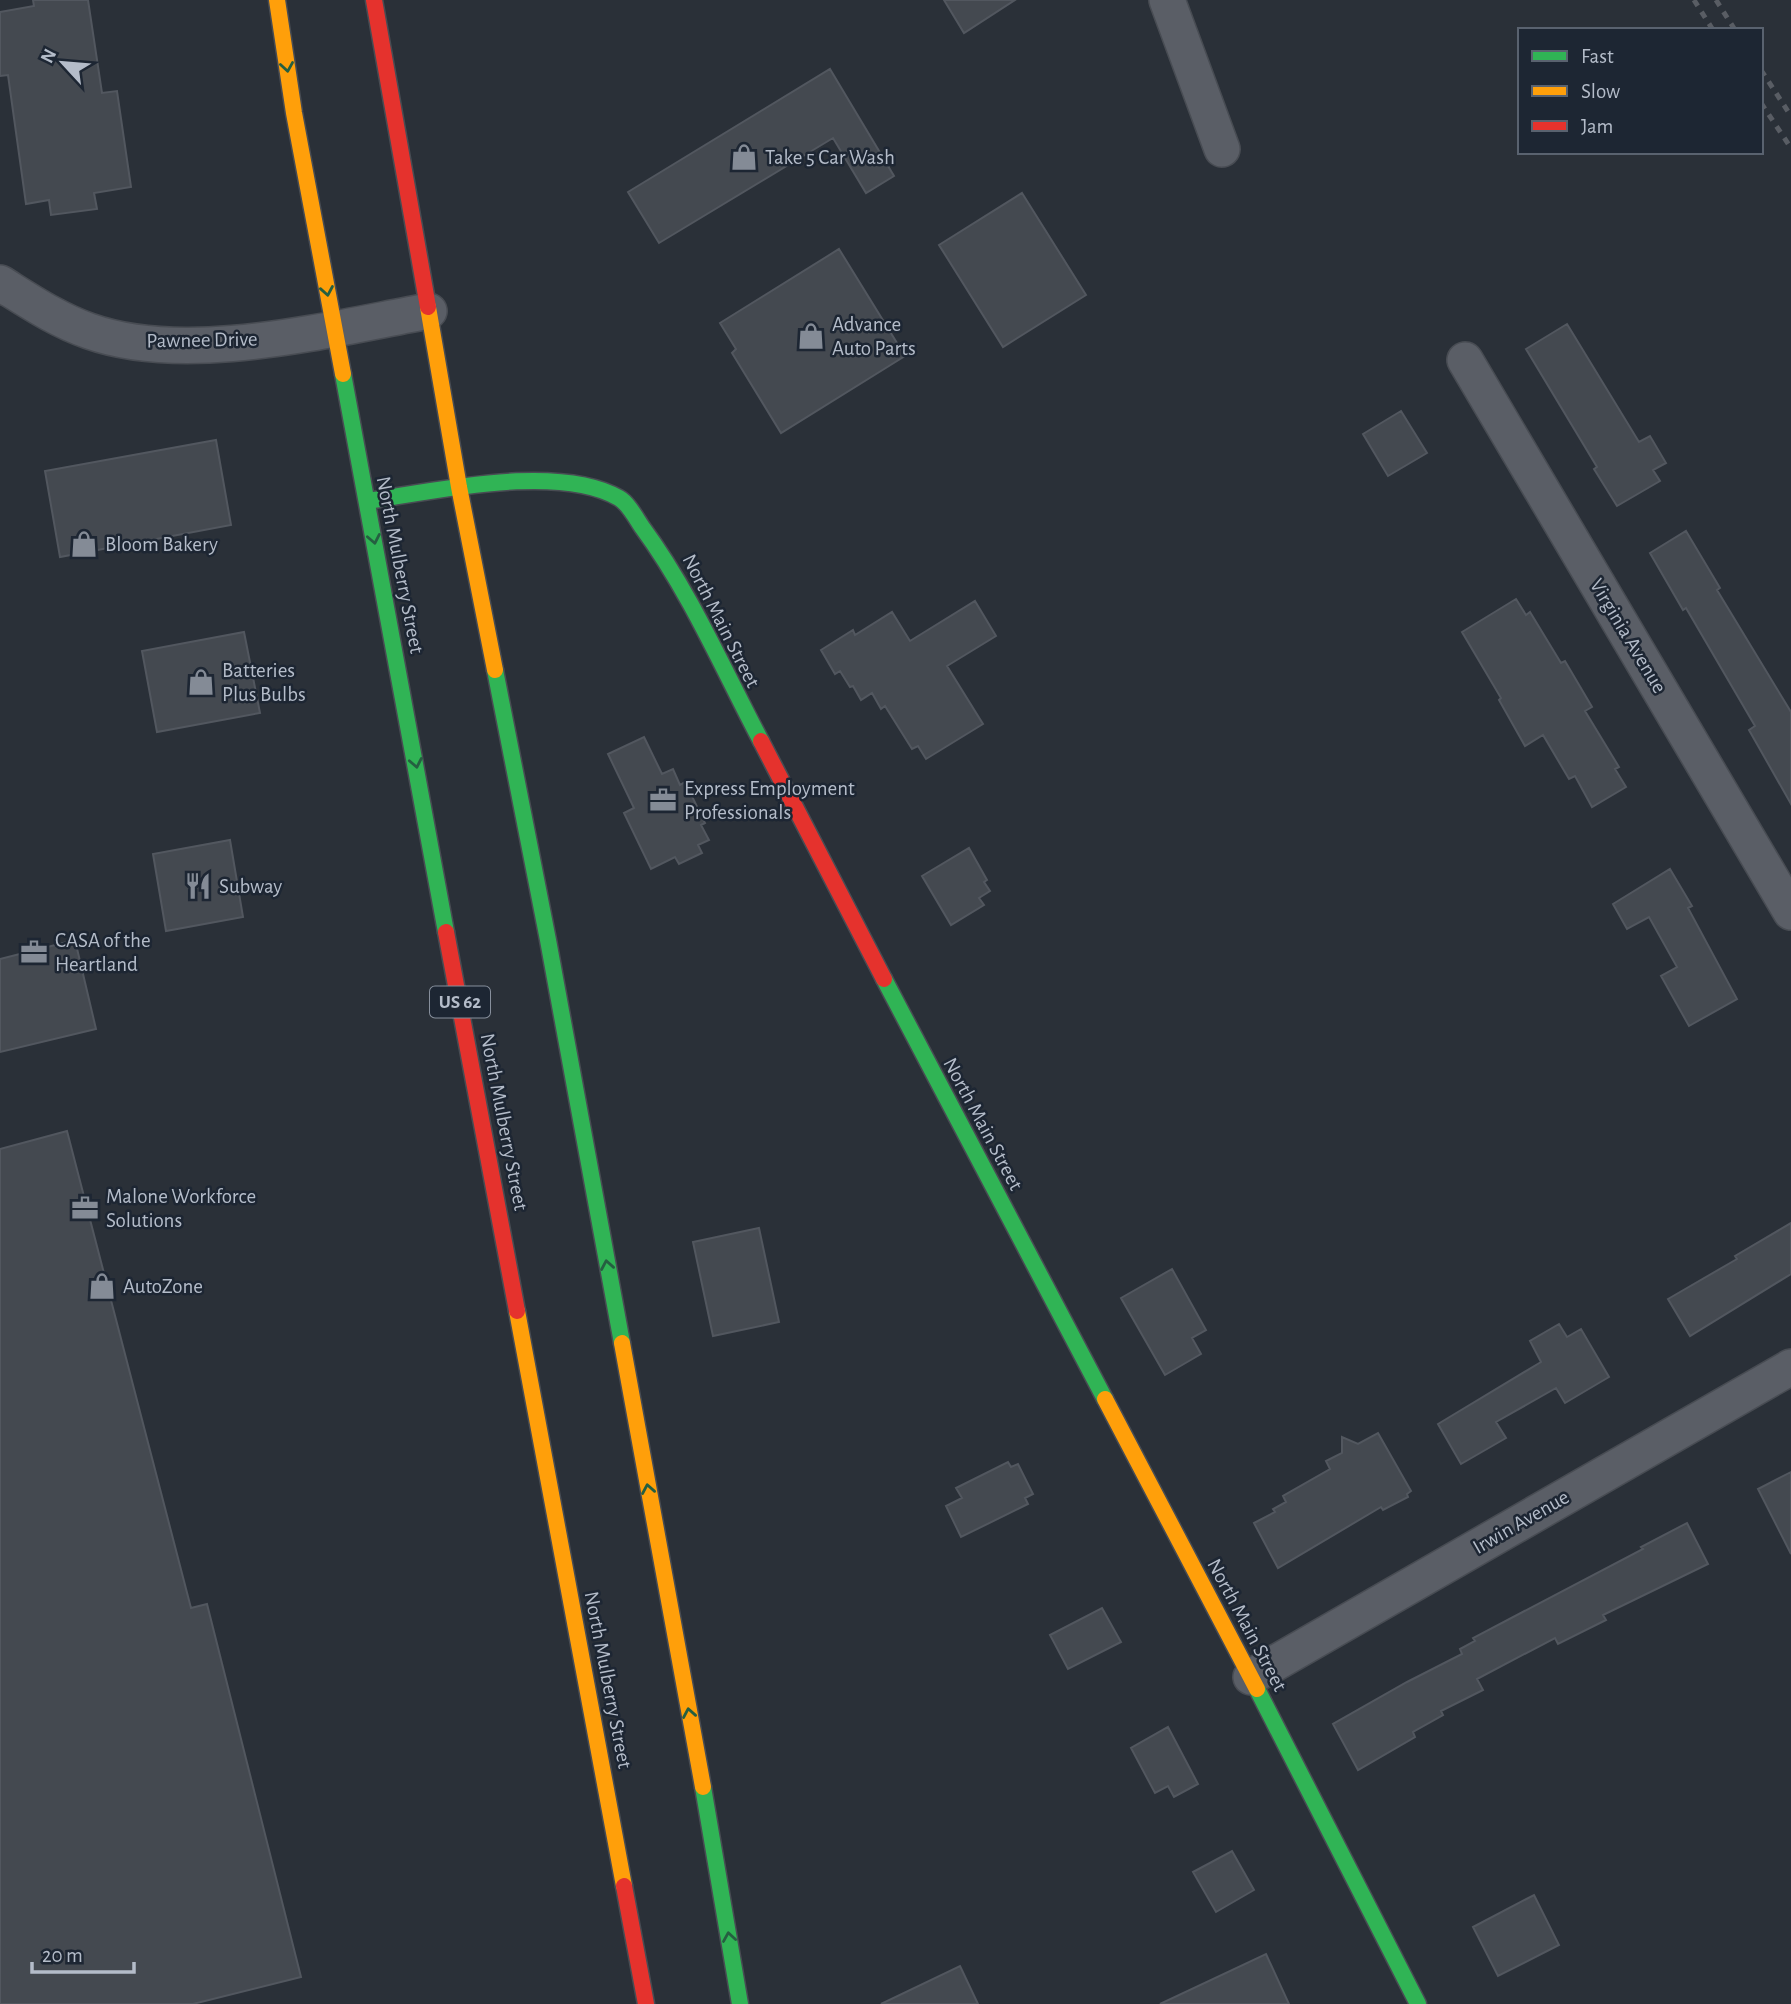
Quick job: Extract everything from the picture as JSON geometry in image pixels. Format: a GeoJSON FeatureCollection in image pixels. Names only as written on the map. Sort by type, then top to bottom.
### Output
{"type":"FeatureCollection","features":[{"type":"Feature","properties":{"kind":"main road","name":"North Mulberry Street"},"geometry":{"type":"LineString","coordinates":[[277,0],[294,113],[646,2004]]}},
{"type":"Feature","properties":{"kind":"main road"},"geometry":{"type":"LineString","coordinates":[[374,0],[459,487],[548,940],[711,1829],[740,2004]]}},
{"type":"Feature","properties":{"kind":"main road","name":"North Main Street"},"geometry":{"type":"LineString","coordinates":[[367,501],[459,487],[529,481],[567,481],[593,486],[622,499],[651,536],[667,561],[886,985],[1251,1677],[1418,2004]]}},
{"type":"Feature","properties":{"kind":"street"},"geometry":{"type":"LineString","coordinates":[[1167,0],[1222,149]]}},
{"type":"Feature","properties":{"kind":"street","name":"Pawnee Drive"},"geometry":{"type":"LineString","coordinates":[[0,283],[55,316],[88,331],[124,340],[158,344],[222,344],[281,338],[429,311]]}},
{"type":"Feature","properties":{"kind":"street","name":"Virginia Avenue"},"geometry":{"type":"LineString","coordinates":[[1465,360],[1791,912]]}},
{"type":"Feature","properties":{"kind":"street","name":"Irwin Avenue"},"geometry":{"type":"LineString","coordinates":[[1251,1677],[1791,1367]]}},
{"type":"Feature","properties":{"kind":"building"},"geometry":{"type":"Polygon","coordinates":[[[33,0],[88,0],[102,93],[117,91],[131,187],[94,193],[97,209],[51,215],[49,200],[26,204],[8,75],[0,76],[0,12],[34,6],[33,0]]]}},
{"type":"Feature","properties":{"kind":"building"},"geometry":{"type":"Polygon","coordinates":[[[944,0],[1015,0],[964,33],[944,0]]]}},
{"type":"Feature","properties":{"kind":"building","name":"Take 5 Car Wash"},"geometry":{"type":"Polygon","coordinates":[[[830,69],[894,176],[866,193],[833,138],[659,243],[628,192],[830,69]]]}},
{"type":"Feature","properties":{"kind":"building"},"geometry":{"type":"Polygon","coordinates":[[[1022,193],[1086,295],[1003,347],[939,245],[1022,193]]]}},
{"type":"Feature","properties":{"kind":"building","name":"Advance Auto Parts"},"geometry":{"type":"Polygon","coordinates":[[[839,249],[905,356],[781,433],[732,353],[736,349],[720,323],[839,249]]]}},
{"type":"Feature","properties":{"kind":"building"},"geometry":{"type":"Polygon","coordinates":[[[1567,324],[1639,442],[1650,436],[1666,463],[1653,470],[1660,481],[1617,506],[1594,469],[1597,467],[1526,349],[1567,324]]]}},
{"type":"Feature","properties":{"kind":"building"},"geometry":{"type":"Polygon","coordinates":[[[1401,411],[1427,453],[1388,476],[1363,434],[1401,411]]]}},
{"type":"Feature","properties":{"kind":"building"},"geometry":{"type":"Polygon","coordinates":[[[216,440],[231,525],[60,557],[45,471],[216,440]]]}},
{"type":"Feature","properties":{"kind":"building"},"geometry":{"type":"Polygon","coordinates":[[[1686,531],[1720,588],[1717,590],[1791,712],[1791,804],[1749,730],[1755,726],[1686,608],[1683,610],[1650,553],[1686,531]]]}},
{"type":"Feature","properties":{"kind":"building"},"geometry":{"type":"Polygon","coordinates":[[[1516,599],[1526,615],[1530,612],[1561,663],[1565,661],[1592,707],[1585,711],[1619,767],[1615,769],[1626,787],[1592,807],[1575,776],[1569,779],[1543,735],[1525,746],[1499,700],[1501,698],[1462,632],[1516,599]]]}},
{"type":"Feature","properties":{"kind":"building"},"geometry":{"type":"Polygon","coordinates":[[[975,601],[996,636],[947,666],[983,724],[926,759],[918,746],[912,749],[885,706],[881,709],[872,693],[861,700],[840,671],[835,674],[821,650],[853,630],[855,635],[892,612],[910,641],[975,601]]]}},
{"type":"Feature","properties":{"kind":"building","name":"Batteries Plus Bulbs"},"geometry":{"type":"Polygon","coordinates":[[[244,632],[260,713],[157,732],[142,651],[244,632]]]}},
{"type":"Feature","properties":{"kind":"building","name":"Express Employment Professionals"},"geometry":{"type":"Polygon","coordinates":[[[644,737],[662,774],[673,769],[680,785],[685,782],[705,823],[701,825],[709,840],[698,845],[702,853],[679,864],[675,857],[651,869],[624,813],[634,808],[608,754],[644,737]]]}},
{"type":"Feature","properties":{"kind":"building","name":"Subway"},"geometry":{"type":"Polygon","coordinates":[[[230,840],[243,917],[166,931],[153,854],[230,840]]]}},
{"type":"Feature","properties":{"kind":"building"},"geometry":{"type":"Polygon","coordinates":[[[969,848],[987,880],[984,882],[990,891],[979,898],[984,905],[951,925],[922,876],[969,848]]]}},
{"type":"Feature","properties":{"kind":"building"},"geometry":{"type":"Polygon","coordinates":[[[1670,869],[1692,906],[1688,908],[1737,999],[1689,1026],[1661,976],[1677,967],[1649,917],[1627,929],[1613,904],[1670,869]]]}},
{"type":"Feature","properties":{"kind":"building"},"geometry":{"type":"Polygon","coordinates":[[[75,940],[96,1029],[0,1052],[0,959],[75,940]]]}},
{"type":"Feature","properties":{"kind":"building"},"geometry":{"type":"Polygon","coordinates":[[[67,1131],[191,1608],[207,1604],[301,1977],[193,2004],[0,2004],[0,1149],[67,1131]]]}},
{"type":"Feature","properties":{"kind":"building"},"geometry":{"type":"Polygon","coordinates":[[[1791,1223],[1791,1274],[1690,1336],[1668,1299],[1737,1259],[1735,1256],[1791,1223]]]}},
{"type":"Feature","properties":{"kind":"building"},"geometry":{"type":"Polygon","coordinates":[[[759,1228],[779,1322],[713,1336],[693,1242],[759,1228]]]}},
{"type":"Feature","properties":{"kind":"building"},"geometry":{"type":"Polygon","coordinates":[[[1172,1269],[1206,1330],[1192,1338],[1201,1354],[1165,1375],[1121,1298],[1172,1269]]]}},
{"type":"Feature","properties":{"kind":"building"},"geometry":{"type":"Polygon","coordinates":[[[1559,1324],[1567,1337],[1581,1329],[1609,1377],[1565,1403],[1556,1388],[1496,1422],[1506,1438],[1461,1464],[1438,1424],[1541,1362],[1530,1341],[1559,1324]]]}},
{"type":"Feature","properties":{"kind":"building"},"geometry":{"type":"Polygon","coordinates":[[[1378,1433],[1411,1491],[1407,1494],[1408,1497],[1383,1510],[1381,1507],[1278,1568],[1254,1523],[1275,1512],[1273,1509],[1286,1502],[1283,1496],[1330,1469],[1326,1461],[1342,1453],[1342,1437],[1358,1444],[1378,1433]]]}},
{"type":"Feature","properties":{"kind":"building"},"geometry":{"type":"Polygon","coordinates":[[[1008,1462],[1011,1467],[1018,1464],[1033,1494],[1025,1498],[1028,1504],[961,1537],[946,1506],[962,1498],[956,1488],[1008,1462]]]}},
{"type":"Feature","properties":{"kind":"building"},"geometry":{"type":"Polygon","coordinates":[[[1791,1472],[1791,1554],[1758,1489],[1791,1472]]]}},
{"type":"Feature","properties":{"kind":"building"},"geometry":{"type":"Polygon","coordinates":[[[1687,1523],[1708,1564],[1603,1615],[1606,1620],[1558,1644],[1555,1638],[1477,1679],[1483,1690],[1441,1711],[1443,1715],[1413,1732],[1415,1737],[1358,1770],[1333,1724],[1462,1654],[1460,1649],[1475,1641],[1473,1638],[1687,1523]]]}},
{"type":"Feature","properties":{"kind":"building"},"geometry":{"type":"Polygon","coordinates":[[[1102,1608],[1121,1642],[1068,1669],[1050,1635],[1102,1608]]]}},
{"type":"Feature","properties":{"kind":"building"},"geometry":{"type":"Polygon","coordinates":[[[1168,1727],[1198,1784],[1174,1797],[1168,1786],[1155,1793],[1131,1748],[1168,1727]]]}},
{"type":"Feature","properties":{"kind":"building"},"geometry":{"type":"Polygon","coordinates":[[[1232,1851],[1254,1890],[1216,1912],[1193,1872],[1232,1851]]]}},
{"type":"Feature","properties":{"kind":"building"},"geometry":{"type":"Polygon","coordinates":[[[1534,1895],[1559,1945],[1498,1976],[1473,1927],[1534,1895]]]}},
{"type":"Feature","properties":{"kind":"building"},"geometry":{"type":"Polygon","coordinates":[[[1266,1954],[1289,2004],[1160,2004],[1266,1954]]]}},
{"type":"Feature","properties":{"kind":"building"},"geometry":{"type":"Polygon","coordinates":[[[960,1966],[978,2004],[881,2004],[960,1966]]]}},
{"type":"Feature","properties":{"kind":"railway"},"geometry":{"type":"LineString","coordinates":[[1694,0],[1712,28]]}},
{"type":"Feature","properties":{"kind":"railway"},"geometry":{"type":"LineString","coordinates":[[1716,0],[1734,28]]}},
{"type":"Feature","properties":{"kind":"railway"},"geometry":{"type":"LineString","coordinates":[[1763,73],[1791,116]]}},
{"type":"Feature","properties":{"kind":"railway"},"geometry":{"type":"LineString","coordinates":[[1763,106],[1791,148]]}},
{"type":"Feature","properties":{"kind":"traffic: fast"},"geometry":{"type":"LineString","coordinates":[[343,374],[446,932]]}},
{"type":"Feature","properties":{"kind":"traffic: fast"},"geometry":{"type":"LineString","coordinates":[[367,501],[461,486],[531,481],[564,482],[594,488],[619,498],[632,511],[676,578],[761,741]]}},
{"type":"Feature","properties":{"kind":"traffic: fast"},"geometry":{"type":"LineString","coordinates":[[495,670],[622,1343]]}},
{"type":"Feature","properties":{"kind":"traffic: fast"},"geometry":{"type":"LineString","coordinates":[[884,979],[1105,1399]]}},
{"type":"Feature","properties":{"kind":"traffic: fast"},"geometry":{"type":"LineString","coordinates":[[1257,1689],[1418,2004]]}},
{"type":"Feature","properties":{"kind":"traffic: fast"},"geometry":{"type":"LineString","coordinates":[[703,1787],[740,2004]]}},
{"type":"Feature","properties":{"kind":"traffic: slow"},"geometry":{"type":"LineString","coordinates":[[277,0],[294,113],[343,374]]}},
{"type":"Feature","properties":{"kind":"traffic: slow"},"geometry":{"type":"LineString","coordinates":[[428,307],[459,487],[495,670]]}},
{"type":"Feature","properties":{"kind":"traffic: slow"},"geometry":{"type":"LineString","coordinates":[[517,1311],[624,1886]]}},
{"type":"Feature","properties":{"kind":"traffic: slow"},"geometry":{"type":"LineString","coordinates":[[622,1343],[703,1787]]}},
{"type":"Feature","properties":{"kind":"traffic: slow"},"geometry":{"type":"LineString","coordinates":[[1105,1399],[1257,1689]]}},
{"type":"Feature","properties":{"kind":"traffic: jam"},"geometry":{"type":"LineString","coordinates":[[374,0],[428,307]]}},
{"type":"Feature","properties":{"kind":"traffic: jam"},"geometry":{"type":"LineString","coordinates":[[761,741],[884,979]]}},
{"type":"Feature","properties":{"kind":"traffic: jam"},"geometry":{"type":"LineString","coordinates":[[446,932],[517,1311]]}},
{"type":"Feature","properties":{"kind":"traffic: jam"},"geometry":{"type":"LineString","coordinates":[[624,1886],[646,2004]]}},
{"type":"Feature","properties":{"kind":"place","name":"Take 5 Car Wash"},"geometry":{"type":"Point","coordinates":[744,157]}},
{"type":"Feature","properties":{"kind":"place","name":"Advance Auto Parts"},"geometry":{"type":"Point","coordinates":[811,336]}},
{"type":"Feature","properties":{"kind":"place","name":"Bloom Bakery"},"geometry":{"type":"Point","coordinates":[84,544]}},
{"type":"Feature","properties":{"kind":"place","name":"Batteries Plus Bulbs"},"geometry":{"type":"Point","coordinates":[201,682]}},
{"type":"Feature","properties":{"kind":"place","name":"Express Employment Professionals"},"geometry":{"type":"Point","coordinates":[663,800]}},
{"type":"Feature","properties":{"kind":"place","name":"Subway"},"geometry":{"type":"Point","coordinates":[198,886]}},
{"type":"Feature","properties":{"kind":"place","name":"CASA of the Heartland"},"geometry":{"type":"Point","coordinates":[34,952]}},
{"type":"Feature","properties":{"kind":"place","name":"Malone Workforce Solutions"},"geometry":{"type":"Point","coordinates":[85,1208]}},
{"type":"Feature","properties":{"kind":"place","name":"AutoZone"},"geometry":{"type":"Point","coordinates":[102,1286]}}]}
